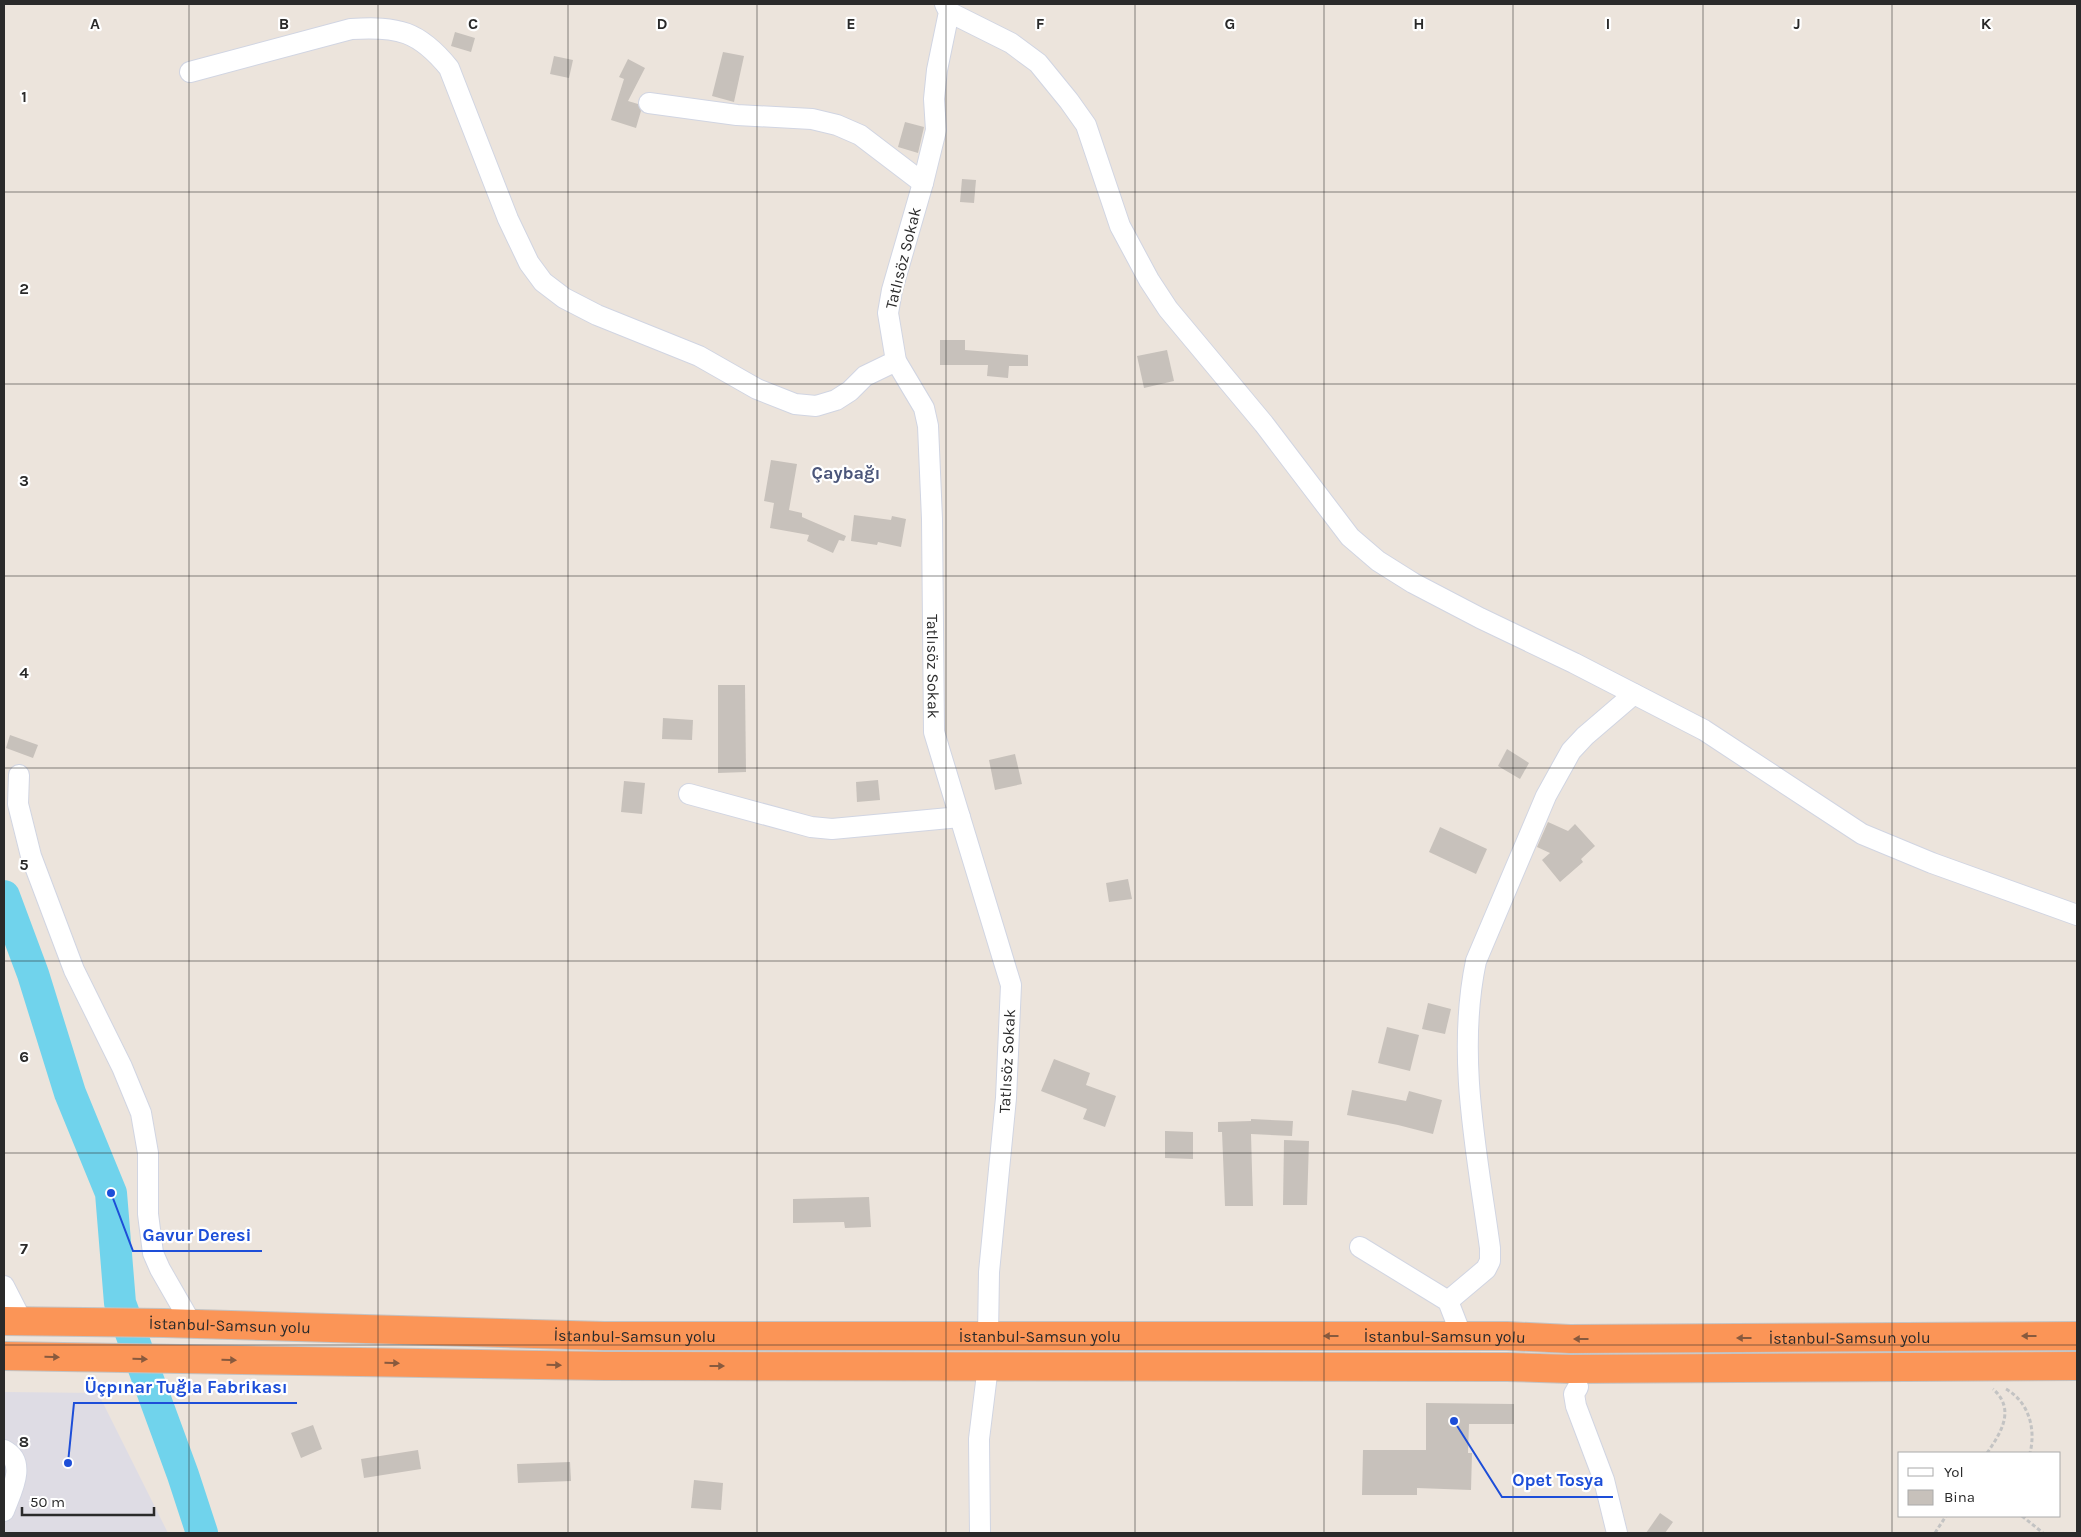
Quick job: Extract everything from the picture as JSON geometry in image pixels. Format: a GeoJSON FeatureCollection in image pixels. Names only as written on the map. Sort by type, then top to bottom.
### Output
{"type":"FeatureCollection","features":[{"type":"Feature","properties":{"kind":"highway","name":"İstanbul-Samsun yolu"},"geometry":{"type":"LineString","coordinates":[[13,1321],[191,1323],[604,1336],[1462,1337],[1570,1339],[2077,1336]]}},
{"type":"Feature","properties":{"kind":"highway","name":"İstanbul-Samsun yolu"},"geometry":{"type":"LineString","coordinates":[[4,1356],[604,1366],[1507,1367],[1580,1369],[2077,1366]]}},
{"type":"Feature","properties":{"kind":"street","name":"Tatlısöz Sokak"},"geometry":{"type":"LineString","coordinates":[[947,8],[934,99],[936,130],[888,313],[896,361],[924,408],[928,426],[932,519],[934,732],[1011,985],[1006,1098],[989,1272],[988,1336]]}},
{"type":"Feature","properties":{"kind":"street"},"geometry":{"type":"LineString","coordinates":[[947,8],[1011,43],[1038,63],[1069,101],[1086,125],[1120,226],[1153,287],[1168,309],[1264,424],[1350,537],[1378,561],[1413,583],[1704,730],[1862,834],[1932,863],[2077,915]]}},
{"type":"Feature","properties":{"kind":"street"},"geometry":{"type":"LineString","coordinates":[[190,72],[351,29],[377,27],[416,36],[435,51],[449,68],[508,219],[529,263],[542,282],[564,298],[597,314],[699,356],[757,389],[795,404],[816,406],[836,400],[850,391],[865,376],[896,361]]}},
{"type":"Feature","properties":{"kind":"street"},"geometry":{"type":"LineString","coordinates":[[649,103],[736,115],[812,119],[837,125],[860,135],[923,183]]}},
{"type":"Feature","properties":{"kind":"street"},"geometry":{"type":"LineString","coordinates":[[1448,1301],[1486,1269],[1490,1261],[1490,1248],[1468,1072],[1467,1026],[1470,989],[1476,961],[1546,796],[1572,752],[1585,736],[1634,694]]}},
{"type":"Feature","properties":{"kind":"street"},"geometry":{"type":"LineString","coordinates":[[19,774],[18,804],[31,856],[74,970],[122,1067],[141,1113],[148,1153],[148,1214],[153,1253],[191,1323]]}},
{"type":"Feature","properties":{"kind":"street"},"geometry":{"type":"LineString","coordinates":[[689,794],[811,828],[832,829],[960,817]]}},
{"type":"Feature","properties":{"kind":"street"},"geometry":{"type":"LineString","coordinates":[[1360,1247],[1448,1301],[1462,1337]]}},
{"type":"Feature","properties":{"kind":"street"},"geometry":{"type":"LineString","coordinates":[[4,1286],[13,1321]]}},
{"type":"Feature","properties":{"kind":"street"},"geometry":{"type":"LineString","coordinates":[[980,1533],[979,1439],[988,1366]]}},
{"type":"Feature","properties":{"kind":"street"},"geometry":{"type":"LineString","coordinates":[[1578,1387],[1574,1394],[1576,1406],[1604,1480],[1617,1533]]}},
{"type":"Feature","properties":{"kind":"street"},"geometry":{"type":"LineString","coordinates":[[4,1450],[13,1456],[17,1464],[16,1480],[4,1511]]}},
{"type":"Feature","properties":{"kind":"path"},"geometry":{"type":"LineString","coordinates":[[1983,1389],[2006,1389],[2014,1394],[2025,1408],[2032,1424],[2033,1440],[2030,1452]]}},
{"type":"Feature","properties":{"kind":"path"},"geometry":{"type":"LineString","coordinates":[[1988,1452],[2003,1426],[2005,1415],[2001,1396],[1993,1389]]}},
{"type":"Feature","properties":{"kind":"path"},"geometry":{"type":"LineString","coordinates":[[1935,1533],[1945,1517]]}},
{"type":"Feature","properties":{"kind":"path"},"geometry":{"type":"LineString","coordinates":[[2023,1517],[2042,1533]]}},
{"type":"Feature","properties":{"kind":"shaded area"},"geometry":{"type":"Polygon","coordinates":[[[4,1392],[98,1393],[168,1533],[4,1533],[4,1392]]]}},
{"type":"Feature","properties":{"kind":"building"},"geometry":{"type":"Polygon","coordinates":[[[455,32],[475,38],[471,52],[451,46],[455,32]]]}},
{"type":"Feature","properties":{"kind":"building"},"geometry":{"type":"Polygon","coordinates":[[[723,52],[744,56],[734,102],[712,96],[723,52]]]}},
{"type":"Feature","properties":{"kind":"building"},"geometry":{"type":"Polygon","coordinates":[[[554,56],[573,60],[569,78],[550,74],[554,56]]]}},
{"type":"Feature","properties":{"kind":"building"},"geometry":{"type":"Polygon","coordinates":[[[628,59],[645,68],[628,101],[638,104],[641,111],[636,128],[611,120],[624,79],[619,77],[628,59]]]}},
{"type":"Feature","properties":{"kind":"building"},"geometry":{"type":"Polygon","coordinates":[[[905,122],[924,127],[918,153],[898,147],[905,122]]]}},
{"type":"Feature","properties":{"kind":"building"},"geometry":{"type":"Polygon","coordinates":[[[962,179],[976,180],[974,203],[960,202],[962,179]]]}},
{"type":"Feature","properties":{"kind":"building"},"geometry":{"type":"Polygon","coordinates":[[[940,340],[965,340],[965,350],[1028,355],[1028,366],[1009,366],[1008,378],[987,376],[988,365],[940,365],[940,340]]]}},
{"type":"Feature","properties":{"kind":"building"},"geometry":{"type":"Polygon","coordinates":[[[1167,350],[1174,381],[1144,388],[1137,356],[1167,350]]]}},
{"type":"Feature","properties":{"kind":"building"},"geometry":{"type":"Polygon","coordinates":[[[771,460],[797,464],[789,510],[802,513],[802,517],[846,536],[844,541],[839,540],[833,553],[807,541],[809,535],[770,528],[774,503],[764,501],[771,460]]]}},
{"type":"Feature","properties":{"kind":"building"},"geometry":{"type":"Polygon","coordinates":[[[854,515],[891,520],[892,516],[906,519],[901,547],[878,542],[877,545],[851,541],[854,515]]]}},
{"type":"Feature","properties":{"kind":"building"},"geometry":{"type":"Polygon","coordinates":[[[718,685],[745,685],[746,772],[718,773],[718,685]]]}},
{"type":"Feature","properties":{"kind":"building"},"geometry":{"type":"Polygon","coordinates":[[[663,718],[693,720],[692,740],[662,739],[663,718]]]}},
{"type":"Feature","properties":{"kind":"building"},"geometry":{"type":"Polygon","coordinates":[[[10,735],[38,745],[33,758],[6,748],[10,735]]]}},
{"type":"Feature","properties":{"kind":"building"},"geometry":{"type":"Polygon","coordinates":[[[1507,749],[1529,763],[1520,779],[1498,766],[1507,749]]]}},
{"type":"Feature","properties":{"kind":"building"},"geometry":{"type":"Polygon","coordinates":[[[1015,754],[1022,784],[995,790],[989,760],[1015,754]]]}},
{"type":"Feature","properties":{"kind":"building"},"geometry":{"type":"Polygon","coordinates":[[[878,780],[880,800],[857,802],[856,782],[878,780]]]}},
{"type":"Feature","properties":{"kind":"building"},"geometry":{"type":"Polygon","coordinates":[[[624,781],[645,783],[642,814],[621,812],[624,781]]]}},
{"type":"Feature","properties":{"kind":"building"},"geometry":{"type":"Polygon","coordinates":[[[1548,822],[1568,831],[1575,824],[1595,846],[1581,859],[1583,862],[1560,882],[1542,860],[1550,853],[1537,847],[1548,822]]]}},
{"type":"Feature","properties":{"kind":"building"},"geometry":{"type":"Polygon","coordinates":[[[1440,827],[1487,849],[1476,874],[1429,852],[1440,827]]]}},
{"type":"Feature","properties":{"kind":"building"},"geometry":{"type":"Polygon","coordinates":[[[1128,879],[1132,899],[1109,902],[1106,883],[1128,879]]]}},
{"type":"Feature","properties":{"kind":"building"},"geometry":{"type":"Polygon","coordinates":[[[1428,1003],[1451,1009],[1445,1034],[1422,1029],[1428,1003]]]}},
{"type":"Feature","properties":{"kind":"building"},"geometry":{"type":"Polygon","coordinates":[[[1387,1027],[1419,1035],[1410,1071],[1378,1063],[1387,1027]]]}},
{"type":"Feature","properties":{"kind":"building"},"geometry":{"type":"Polygon","coordinates":[[[1054,1059],[1090,1073],[1086,1085],[1116,1096],[1105,1127],[1083,1119],[1087,1109],[1041,1091],[1054,1059]]]}},
{"type":"Feature","properties":{"kind":"building"},"geometry":{"type":"Polygon","coordinates":[[[1352,1090],[1406,1101],[1409,1091],[1442,1100],[1433,1134],[1347,1115],[1352,1090]]]}},
{"type":"Feature","properties":{"kind":"building"},"geometry":{"type":"Polygon","coordinates":[[[1251,1119],[1293,1121],[1292,1136],[1251,1134],[1253,1206],[1225,1206],[1222,1132],[1218,1132],[1218,1122],[1251,1121],[1251,1119]]]}},
{"type":"Feature","properties":{"kind":"building"},"geometry":{"type":"Polygon","coordinates":[[[1165,1131],[1193,1132],[1193,1159],[1165,1158],[1165,1131]]]}},
{"type":"Feature","properties":{"kind":"building"},"geometry":{"type":"Polygon","coordinates":[[[1284,1140],[1309,1141],[1307,1205],[1283,1205],[1284,1140]]]}},
{"type":"Feature","properties":{"kind":"building"},"geometry":{"type":"Polygon","coordinates":[[[869,1197],[871,1227],[845,1228],[844,1222],[793,1223],[793,1199],[869,1197]]]}},
{"type":"Feature","properties":{"kind":"building"},"geometry":{"type":"Polygon","coordinates":[[[1426,1403],[1514,1404],[1514,1424],[1469,1424],[1468,1453],[1472,1453],[1471,1490],[1417,1488],[1417,1495],[1362,1495],[1363,1450],[1426,1450],[1426,1403]]]}},
{"type":"Feature","properties":{"kind":"building"},"geometry":{"type":"Polygon","coordinates":[[[313,1425],[322,1449],[301,1458],[291,1433],[313,1425]]]}},
{"type":"Feature","properties":{"kind":"building"},"geometry":{"type":"Polygon","coordinates":[[[418,1450],[421,1469],[364,1478],[361,1459],[418,1450]]]}},
{"type":"Feature","properties":{"kind":"building"},"geometry":{"type":"Polygon","coordinates":[[[570,1462],[571,1481],[518,1483],[517,1464],[570,1462]]]}},
{"type":"Feature","properties":{"kind":"building"},"geometry":{"type":"Polygon","coordinates":[[[694,1480],[723,1483],[721,1510],[691,1508],[694,1480]]]}},
{"type":"Feature","properties":{"kind":"building"},"geometry":{"type":"Polygon","coordinates":[[[1660,1513],[1673,1522],[1665,1533],[1646,1533],[1660,1513]]]}},
{"type":"Feature","properties":{"kind":"waterway"},"geometry":{"type":"LineString","coordinates":[[4,896],[33,974],[70,1093],[111,1193],[120,1303],[183,1475],[202,1533]]}},
{"type":"Feature","properties":{"kind":"place","name":"Gavur Deresi"},"geometry":{"type":"Point","coordinates":[111,1193]}},
{"type":"Feature","properties":{"kind":"place","name":"Opet Tosya"},"geometry":{"type":"Point","coordinates":[1454,1421]}},
{"type":"Feature","properties":{"kind":"place","name":"Üçpınar Tuğla Fabrikası"},"geometry":{"type":"Point","coordinates":[68,1463]}},
{"type":"Feature","properties":{"kind":"district","name":"Çaybağı"},"geometry":{"type":"Point","coordinates":[846,473]}}]}
